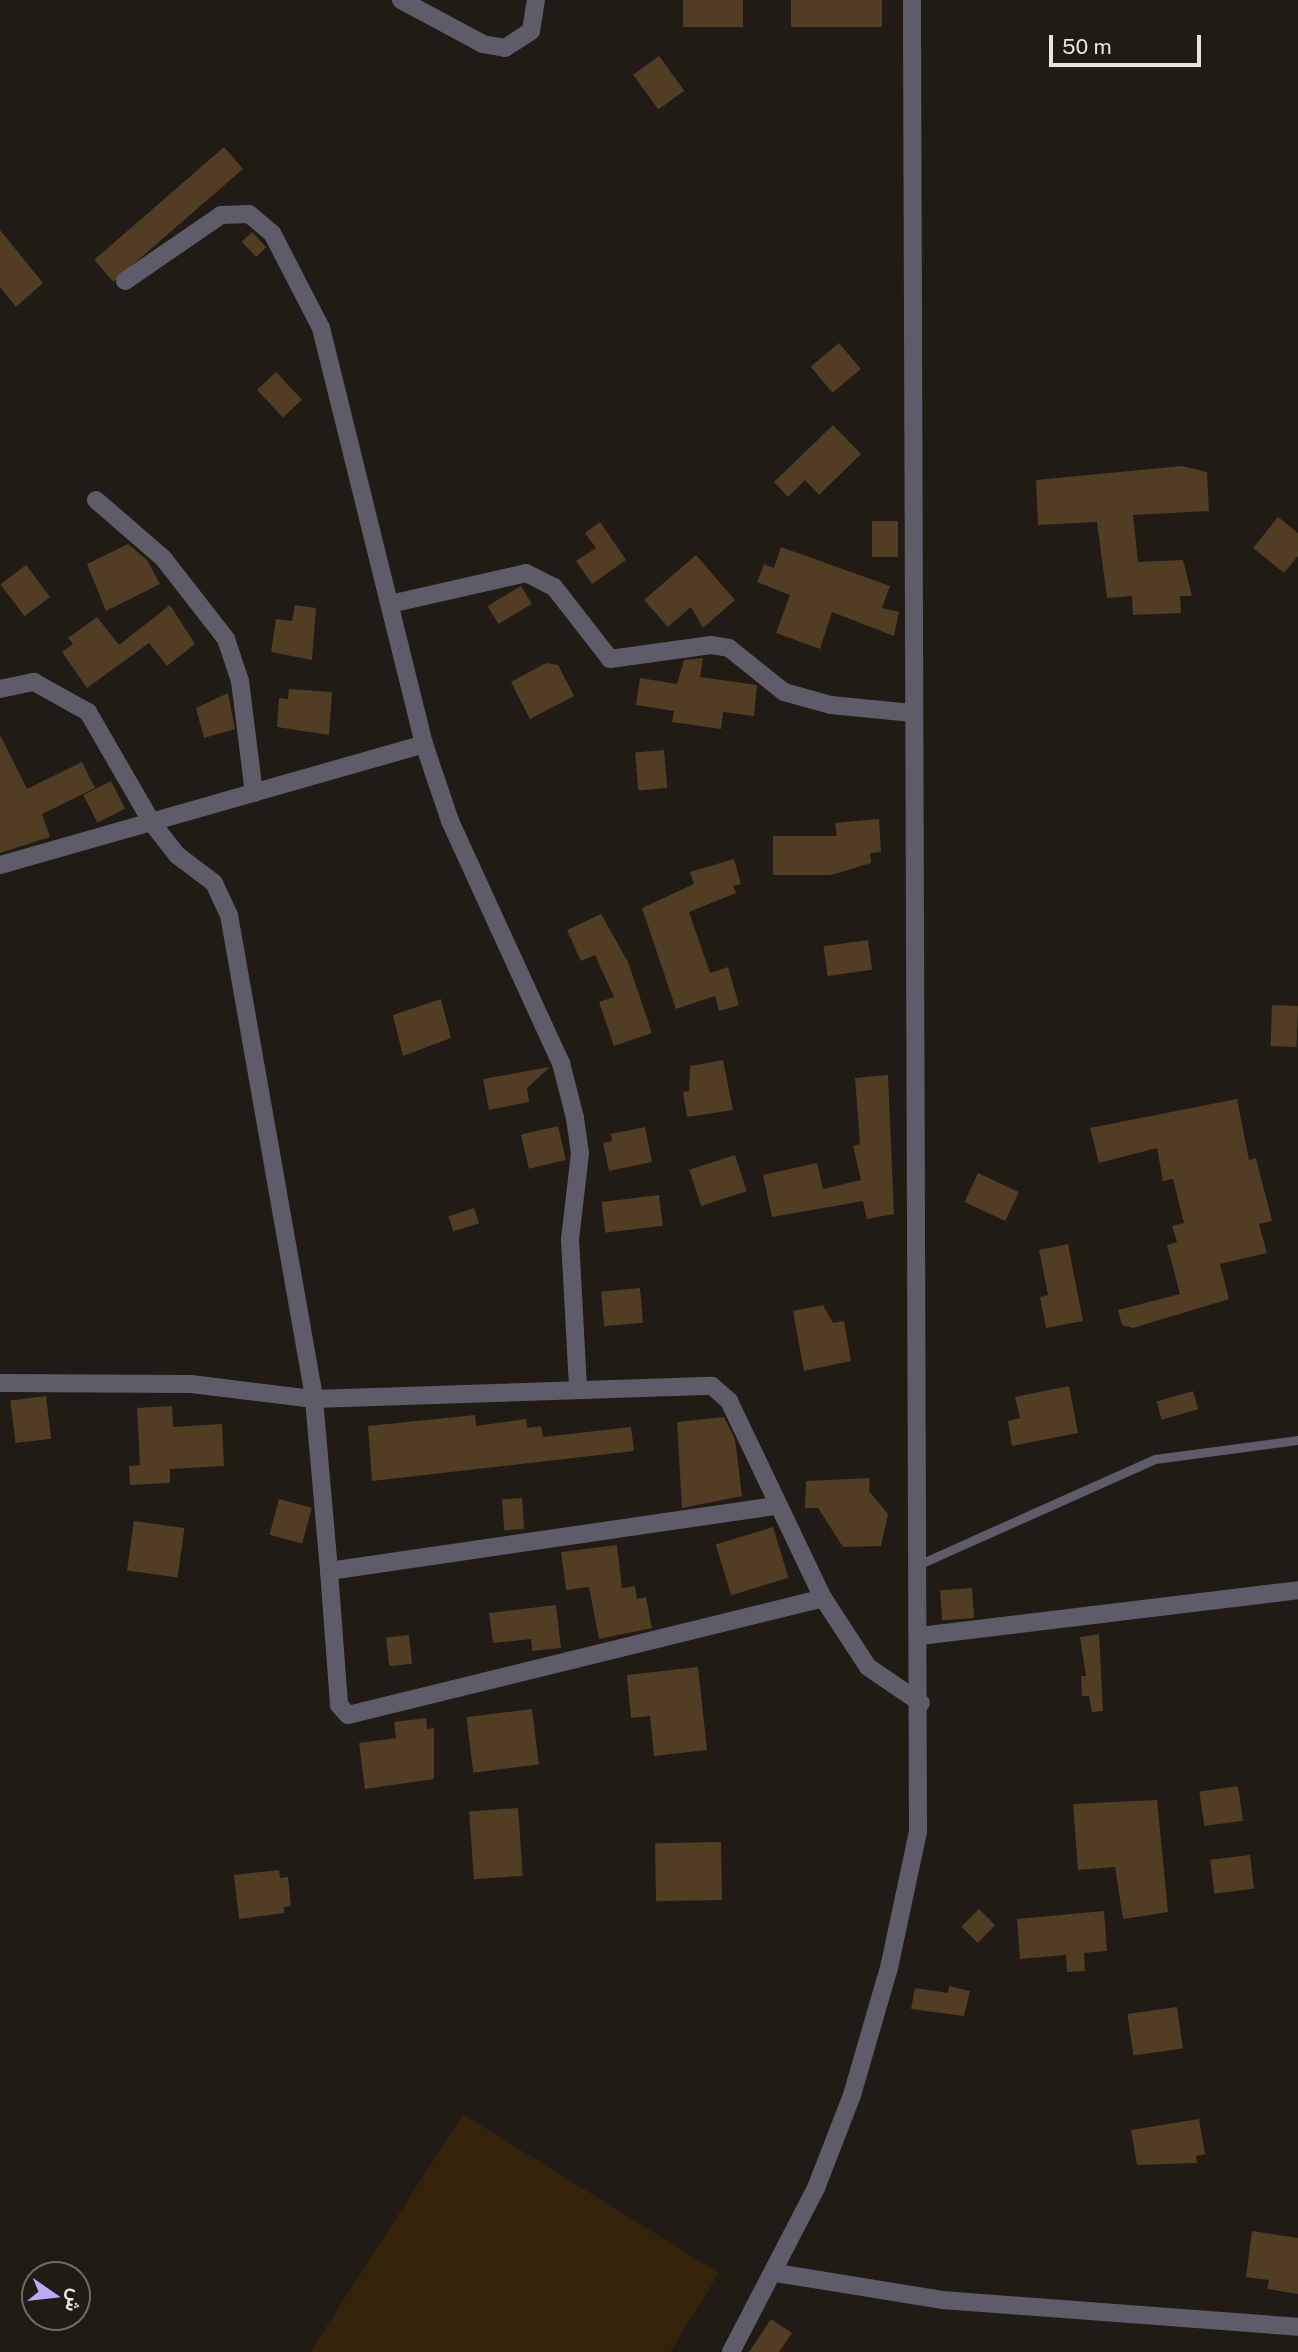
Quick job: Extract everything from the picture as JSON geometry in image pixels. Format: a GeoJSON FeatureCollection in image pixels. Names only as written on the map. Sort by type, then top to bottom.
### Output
{"type":"FeatureCollection","features":[{"type":"Feature","properties":{"kind":"street"},"geometry":{"type":"LineString","coordinates":[[401,0],[482,44],[505,48],[531,31],[536,0]]}},
{"type":"Feature","properties":{"kind":"street"},"geometry":{"type":"LineString","coordinates":[[731,2352],[776,2273],[852,2095],[889,1968],[918,1832],[921,1703],[913,713],[912,0]]}},
{"type":"Feature","properties":{"kind":"street"},"geometry":{"type":"LineString","coordinates":[[125,281],[221,215],[249,214],[272,233],[321,328],[424,744],[450,821],[561,1063],[575,1118],[579,1165],[570,1239],[578,1388]]}},
{"type":"Feature","properties":{"kind":"street"},"geometry":{"type":"LineString","coordinates":[[96,500],[163,558],[226,639],[240,681],[254,793]]}},
{"type":"Feature","properties":{"kind":"street"},"geometry":{"type":"LineString","coordinates":[[390,604],[526,573],[554,587],[610,659],[720,646],[784,692],[831,705],[913,713]]}},
{"type":"Feature","properties":{"kind":"street"},"geometry":{"type":"LineString","coordinates":[[0,690],[34,682],[88,712],[152,823],[177,855],[214,883],[229,915],[314,1399],[339,1705],[348,1715],[823,1598]]}},
{"type":"Feature","properties":{"kind":"street"},"geometry":{"type":"LineString","coordinates":[[0,864],[424,744]]}},
{"type":"Feature","properties":{"kind":"street"},"geometry":{"type":"LineString","coordinates":[[0,1382],[191,1384],[314,1399],[578,1388],[712,1386],[729,1401],[823,1598],[868,1667],[921,1703]]}},
{"type":"Feature","properties":{"kind":"street"},"geometry":{"type":"LineString","coordinates":[[329,1571],[777,1506]]}},
{"type":"Feature","properties":{"kind":"street"},"geometry":{"type":"LineString","coordinates":[[920,1636],[1298,1590]]}},
{"type":"Feature","properties":{"kind":"street"},"geometry":{"type":"LineString","coordinates":[[776,2273],[942,2300],[1298,2327]]}},
{"type":"Feature","properties":{"kind":"lane"},"geometry":{"type":"LineString","coordinates":[[920,1564],[1156,1460],[1298,1440]]}},
{"type":"Feature","properties":{"kind":"shaded area"},"geometry":{"type":"Polygon","coordinates":[[[463,2114],[719,2273],[670,2352],[310,2352],[463,2114]]]}},
{"type":"Feature","properties":{"kind":"building"},"geometry":{"type":"Polygon","coordinates":[[[683,0],[743,0],[743,27],[683,27],[683,0]]]}},
{"type":"Feature","properties":{"kind":"building"},"geometry":{"type":"Polygon","coordinates":[[[791,0],[882,0],[882,27],[791,27],[791,0]]]}},
{"type":"Feature","properties":{"kind":"building"},"geometry":{"type":"Polygon","coordinates":[[[659,56],[684,91],[658,110],[633,75],[659,56]]]}},
{"type":"Feature","properties":{"kind":"building"},"geometry":{"type":"Polygon","coordinates":[[[224,147],[243,169],[113,282],[94,260],[224,147]]]}},
{"type":"Feature","properties":{"kind":"building"},"geometry":{"type":"Polygon","coordinates":[[[0,230],[43,283],[16,307],[0,287],[0,230]]]}},
{"type":"Feature","properties":{"kind":"building"},"geometry":{"type":"Polygon","coordinates":[[[252,232],[266,247],[256,257],[242,242],[252,232]]]}},
{"type":"Feature","properties":{"kind":"building"},"geometry":{"type":"Polygon","coordinates":[[[839,343],[861,369],[833,393],[811,367],[839,343]]]}},
{"type":"Feature","properties":{"kind":"building"},"geometry":{"type":"Polygon","coordinates":[[[276,372],[302,400],[283,418],[257,390],[276,372]]]}},
{"type":"Feature","properties":{"kind":"building"},"geometry":{"type":"Polygon","coordinates":[[[833,425],[861,454],[819,495],[805,480],[788,497],[774,482],[833,425]]]}},
{"type":"Feature","properties":{"kind":"building"},"geometry":{"type":"Polygon","coordinates":[[[1182,466],[1207,472],[1209,511],[1133,515],[1138,562],[1183,560],[1192,596],[1180,596],[1181,613],[1133,615],[1132,596],[1107,598],[1097,522],[1038,525],[1036,480],[1182,466]]]}},
{"type":"Feature","properties":{"kind":"building"},"geometry":{"type":"Polygon","coordinates":[[[1278,517],[1298,533],[1298,556],[1284,573],[1253,548],[1278,517]]]}},
{"type":"Feature","properties":{"kind":"building"},"geometry":{"type":"Polygon","coordinates":[[[872,521],[898,521],[898,557],[872,557],[872,521]]]}},
{"type":"Feature","properties":{"kind":"building"},"geometry":{"type":"Polygon","coordinates":[[[600,522],[626,560],[592,584],[576,561],[596,548],[585,533],[600,522]]]}},
{"type":"Feature","properties":{"kind":"building"},"geometry":{"type":"Polygon","coordinates":[[[128,544],[147,560],[160,584],[106,611],[87,564],[128,544]]]}},
{"type":"Feature","properties":{"kind":"building"},"geometry":{"type":"Polygon","coordinates":[[[781,547],[890,586],[882,608],[899,612],[894,636],[832,612],[820,649],[776,633],[790,595],[757,582],[764,564],[774,568],[781,547]]]}},
{"type":"Feature","properties":{"kind":"building"},"geometry":{"type":"Polygon","coordinates":[[[696,555],[735,600],[703,628],[691,607],[668,627],[644,600],[696,555]]]}},
{"type":"Feature","properties":{"kind":"building"},"geometry":{"type":"Polygon","coordinates":[[[26,565],[50,597],[25,616],[0,584],[26,565]]]}},
{"type":"Feature","properties":{"kind":"building"},"geometry":{"type":"Polygon","coordinates":[[[521,586],[532,604],[498,624],[488,606],[521,586]]]}},
{"type":"Feature","properties":{"kind":"building"},"geometry":{"type":"Polygon","coordinates":[[[170,605],[195,644],[167,666],[149,643],[87,688],[62,652],[73,644],[68,638],[97,617],[119,645],[170,605]]]}},
{"type":"Feature","properties":{"kind":"building"},"geometry":{"type":"Polygon","coordinates":[[[295,605],[316,608],[312,660],[271,652],[276,619],[292,621],[295,605]]]}},
{"type":"Feature","properties":{"kind":"building"},"geometry":{"type":"Polygon","coordinates":[[[703,658],[700,677],[757,685],[754,716],[723,712],[721,729],[672,722],[674,711],[636,705],[640,678],[677,684],[684,660],[703,658]]]}},
{"type":"Feature","properties":{"kind":"building"},"geometry":{"type":"Polygon","coordinates":[[[546,663],[558,665],[574,696],[530,719],[511,682],[546,663]]]}},
{"type":"Feature","properties":{"kind":"building"},"geometry":{"type":"Polygon","coordinates":[[[289,689],[332,692],[329,735],[277,727],[279,698],[288,699],[289,689]]]}},
{"type":"Feature","properties":{"kind":"building"},"geometry":{"type":"Polygon","coordinates":[[[228,693],[235,729],[204,738],[196,708],[228,693]]]}},
{"type":"Feature","properties":{"kind":"building"},"geometry":{"type":"Polygon","coordinates":[[[0,735],[27,789],[82,762],[95,788],[42,814],[50,837],[0,853],[0,735]]]}},
{"type":"Feature","properties":{"kind":"building"},"geometry":{"type":"Polygon","coordinates":[[[664,750],[667,788],[638,790],[635,753],[664,750]]]}},
{"type":"Feature","properties":{"kind":"building"},"geometry":{"type":"Polygon","coordinates":[[[111,781],[125,809],[97,823],[83,795],[111,781]]]}},
{"type":"Feature","properties":{"kind":"building"},"geometry":{"type":"Polygon","coordinates":[[[879,819],[881,852],[870,853],[871,863],[831,875],[773,875],[773,836],[837,836],[835,823],[879,819]]]}},
{"type":"Feature","properties":{"kind":"building"},"geometry":{"type":"Polygon","coordinates":[[[734,859],[741,884],[733,886],[736,893],[689,912],[710,973],[728,967],[739,1005],[719,1011],[715,996],[676,1009],[642,908],[694,884],[690,872],[734,859]]]}},
{"type":"Feature","properties":{"kind":"building"},"geometry":{"type":"Polygon","coordinates":[[[601,914],[628,962],[652,1033],[614,1046],[599,1002],[614,997],[595,955],[581,961],[567,930],[601,914]]]}},
{"type":"Feature","properties":{"kind":"building"},"geometry":{"type":"Polygon","coordinates":[[[868,940],[872,970],[828,976],[823,946],[868,940]]]}},
{"type":"Feature","properties":{"kind":"building"},"geometry":{"type":"Polygon","coordinates":[[[441,999],[451,1038],[403,1056],[393,1015],[441,999]]]}},
{"type":"Feature","properties":{"kind":"building"},"geometry":{"type":"Polygon","coordinates":[[[1272,1005],[1298,1006],[1297,1047],[1271,1046],[1272,1005]]]}},
{"type":"Feature","properties":{"kind":"building"},"geometry":{"type":"Polygon","coordinates":[[[723,1060],[733,1110],[687,1117],[683,1092],[689,1091],[690,1066],[723,1060]]]}},
{"type":"Feature","properties":{"kind":"building"},"geometry":{"type":"Polygon","coordinates":[[[550,1067],[527,1088],[529,1102],[489,1110],[483,1079],[550,1067]]]}},
{"type":"Feature","properties":{"kind":"building"},"geometry":{"type":"Polygon","coordinates":[[[888,1075],[894,1214],[867,1219],[863,1201],[772,1217],[763,1175],[817,1163],[823,1189],[861,1180],[853,1146],[860,1144],[855,1078],[888,1075]]]}},
{"type":"Feature","properties":{"kind":"building"},"geometry":{"type":"Polygon","coordinates":[[[1237,1099],[1249,1160],[1256,1158],[1272,1221],[1259,1224],[1267,1253],[1220,1264],[1229,1299],[1133,1328],[1122,1325],[1118,1310],[1180,1294],[1167,1245],[1177,1242],[1172,1226],[1184,1223],[1173,1179],[1163,1181],[1157,1148],[1099,1163],[1090,1128],[1237,1099]]]}},
{"type":"Feature","properties":{"kind":"building"},"geometry":{"type":"Polygon","coordinates":[[[558,1126],[566,1160],[529,1169],[521,1135],[558,1126]]]}},
{"type":"Feature","properties":{"kind":"building"},"geometry":{"type":"Polygon","coordinates":[[[645,1127],[652,1162],[609,1171],[603,1143],[612,1141],[611,1134],[645,1127]]]}},
{"type":"Feature","properties":{"kind":"building"},"geometry":{"type":"Polygon","coordinates":[[[735,1155],[747,1191],[701,1206],[689,1170],[735,1155]]]}},
{"type":"Feature","properties":{"kind":"building"},"geometry":{"type":"Polygon","coordinates":[[[978,1173],[1019,1192],[1005,1221],[964,1202],[978,1173]]]}},
{"type":"Feature","properties":{"kind":"building"},"geometry":{"type":"Polygon","coordinates":[[[659,1195],[663,1226],[605,1233],[601,1202],[659,1195]]]}},
{"type":"Feature","properties":{"kind":"building"},"geometry":{"type":"Polygon","coordinates":[[[474,1208],[479,1223],[453,1232],[448,1216],[474,1208]]]}},
{"type":"Feature","properties":{"kind":"building"},"geometry":{"type":"Polygon","coordinates":[[[1068,1244],[1083,1321],[1046,1328],[1040,1297],[1048,1295],[1039,1250],[1068,1244]]]}},
{"type":"Feature","properties":{"kind":"building"},"geometry":{"type":"Polygon","coordinates":[[[640,1288],[643,1323],[604,1326],[601,1291],[640,1288]]]}},
{"type":"Feature","properties":{"kind":"building"},"geometry":{"type":"Polygon","coordinates":[[[823,1305],[833,1323],[844,1321],[851,1361],[804,1371],[793,1311],[823,1305]]]}},
{"type":"Feature","properties":{"kind":"building"},"geometry":{"type":"Polygon","coordinates":[[[1069,1386],[1078,1433],[1012,1446],[1008,1421],[1020,1418],[1015,1397],[1069,1386]]]}},
{"type":"Feature","properties":{"kind":"building"},"geometry":{"type":"Polygon","coordinates":[[[1193,1391],[1198,1409],[1162,1420],[1156,1401],[1193,1391]]]}},
{"type":"Feature","properties":{"kind":"building"},"geometry":{"type":"Polygon","coordinates":[[[46,1396],[51,1439],[16,1443],[10,1400],[46,1396]]]}},
{"type":"Feature","properties":{"kind":"building"},"geometry":{"type":"Polygon","coordinates":[[[172,1406],[173,1427],[222,1424],[224,1466],[170,1469],[170,1483],[130,1485],[129,1466],[140,1465],[137,1408],[172,1406]]]}},
{"type":"Feature","properties":{"kind":"building"},"geometry":{"type":"Polygon","coordinates":[[[475,1415],[476,1426],[526,1419],[527,1428],[541,1426],[543,1437],[631,1427],[634,1451],[372,1481],[368,1426],[475,1415]]]}},
{"type":"Feature","properties":{"kind":"building"},"geometry":{"type":"Polygon","coordinates":[[[724,1417],[735,1439],[742,1496],[682,1508],[677,1422],[724,1417]]]}},
{"type":"Feature","properties":{"kind":"building"},"geometry":{"type":"Polygon","coordinates":[[[870,1478],[869,1491],[888,1514],[881,1546],[843,1547],[818,1508],[805,1508],[806,1481],[870,1478]]]}},
{"type":"Feature","properties":{"kind":"building"},"geometry":{"type":"Polygon","coordinates":[[[522,1498],[524,1529],[504,1530],[502,1499],[522,1498]]]}},
{"type":"Feature","properties":{"kind":"building"},"geometry":{"type":"Polygon","coordinates":[[[279,1499],[312,1508],[302,1544],[269,1535],[279,1499]]]}},
{"type":"Feature","properties":{"kind":"building"},"geometry":{"type":"Polygon","coordinates":[[[134,1521],[185,1528],[178,1578],[127,1571],[134,1521]]]}},
{"type":"Feature","properties":{"kind":"building"},"geometry":{"type":"Polygon","coordinates":[[[773,1527],[788,1578],[731,1595],[716,1545],[773,1527]]]}},
{"type":"Feature","properties":{"kind":"building"},"geometry":{"type":"Polygon","coordinates":[[[617,1545],[622,1588],[635,1586],[637,1599],[646,1597],[652,1628],[599,1639],[589,1587],[566,1590],[561,1552],[617,1545]]]}},
{"type":"Feature","properties":{"kind":"building"},"geometry":{"type":"Polygon","coordinates":[[[972,1588],[974,1618],[942,1620],[940,1590],[972,1588]]]}},
{"type":"Feature","properties":{"kind":"building"},"geometry":{"type":"Polygon","coordinates":[[[556,1605],[561,1648],[532,1651],[531,1639],[493,1643],[489,1613],[556,1605]]]}},
{"type":"Feature","properties":{"kind":"building"},"geometry":{"type":"Polygon","coordinates":[[[1099,1634],[1103,1711],[1092,1712],[1089,1696],[1082,1696],[1081,1676],[1086,1676],[1080,1637],[1099,1634]]]}},
{"type":"Feature","properties":{"kind":"building"},"geometry":{"type":"Polygon","coordinates":[[[409,1635],[412,1664],[389,1666],[386,1637],[409,1635]]]}},
{"type":"Feature","properties":{"kind":"building"},"geometry":{"type":"Polygon","coordinates":[[[698,1667],[707,1750],[654,1756],[650,1716],[631,1718],[627,1675],[698,1667]]]}},
{"type":"Feature","properties":{"kind":"building"},"geometry":{"type":"Polygon","coordinates":[[[532,1709],[539,1765],[473,1773],[466,1717],[532,1709]]]}},
{"type":"Feature","properties":{"kind":"building"},"geometry":{"type":"Polygon","coordinates":[[[426,1718],[427,1729],[434,1728],[434,1779],[365,1789],[359,1743],[396,1738],[394,1722],[426,1718]]]}},
{"type":"Feature","properties":{"kind":"building"},"geometry":{"type":"Polygon","coordinates":[[[1238,1786],[1243,1821],[1204,1826],[1199,1791],[1238,1786]]]}},
{"type":"Feature","properties":{"kind":"building"},"geometry":{"type":"Polygon","coordinates":[[[1157,1800],[1168,1912],[1123,1919],[1115,1867],[1078,1870],[1073,1804],[1157,1800]]]}},
{"type":"Feature","properties":{"kind":"building"},"geometry":{"type":"Polygon","coordinates":[[[518,1808],[523,1876],[474,1879],[469,1811],[518,1808]]]}},
{"type":"Feature","properties":{"kind":"building"},"geometry":{"type":"Polygon","coordinates":[[[721,1842],[722,1900],[656,1901],[655,1843],[721,1842]]]}},
{"type":"Feature","properties":{"kind":"building"},"geometry":{"type":"Polygon","coordinates":[[[1250,1855],[1254,1889],[1214,1894],[1210,1860],[1250,1855]]]}},
{"type":"Feature","properties":{"kind":"building"},"geometry":{"type":"Polygon","coordinates":[[[279,1870],[280,1878],[288,1877],[291,1906],[284,1907],[284,1913],[239,1919],[234,1875],[279,1870]]]}},
{"type":"Feature","properties":{"kind":"building"},"geometry":{"type":"Polygon","coordinates":[[[979,1909],[995,1925],[978,1943],[961,1927],[979,1909]]]}},
{"type":"Feature","properties":{"kind":"building"},"geometry":{"type":"Polygon","coordinates":[[[1104,1911],[1107,1951],[1084,1953],[1085,1971],[1067,1972],[1066,1955],[1020,1959],[1017,1919],[1104,1911]]]}},
{"type":"Feature","properties":{"kind":"building"},"geometry":{"type":"Polygon","coordinates":[[[949,1986],[970,1991],[964,2016],[911,2009],[915,1988],[948,1993],[949,1986]]]}},
{"type":"Feature","properties":{"kind":"building"},"geometry":{"type":"Polygon","coordinates":[[[1177,2007],[1183,2049],[1133,2056],[1127,2014],[1177,2007]]]}},
{"type":"Feature","properties":{"kind":"building"},"geometry":{"type":"Polygon","coordinates":[[[1199,2119],[1205,2154],[1196,2156],[1197,2163],[1137,2165],[1131,2130],[1199,2119]]]}},
{"type":"Feature","properties":{"kind":"building"},"geometry":{"type":"Polygon","coordinates":[[[1252,2231],[1298,2238],[1298,2294],[1267,2289],[1269,2280],[1246,2277],[1252,2231]]]}},
{"type":"Feature","properties":{"kind":"building"},"geometry":{"type":"Polygon","coordinates":[[[771,2319],[792,2333],[779,2352],[749,2352],[771,2319]]]}}]}
